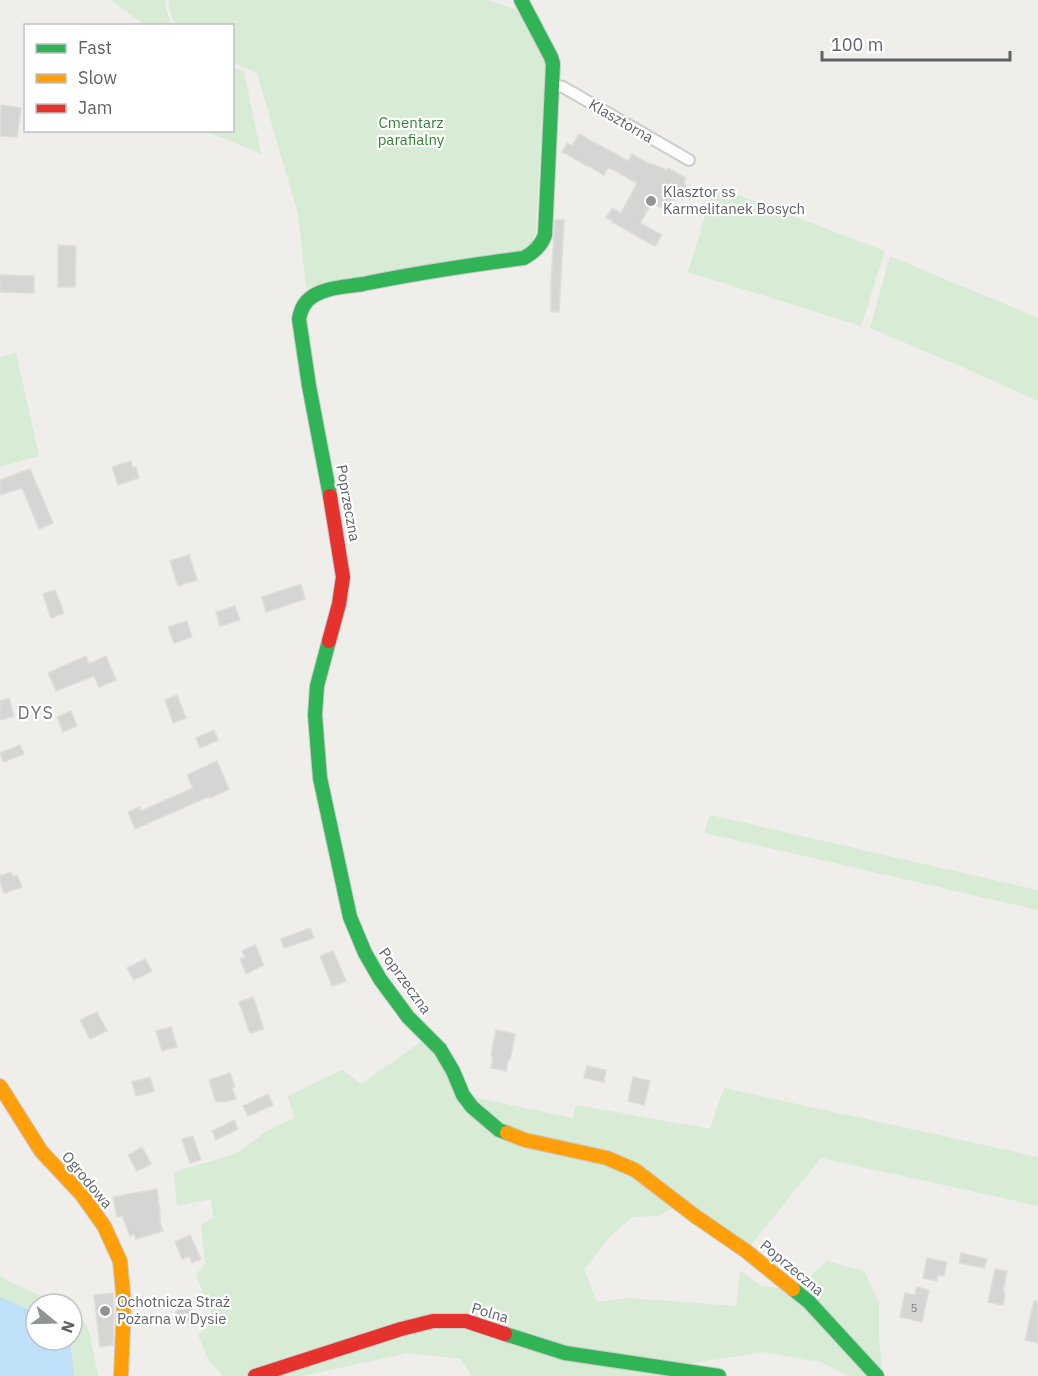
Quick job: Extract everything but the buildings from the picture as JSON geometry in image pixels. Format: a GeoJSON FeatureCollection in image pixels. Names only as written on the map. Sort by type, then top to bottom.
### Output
{"type":"FeatureCollection","features":[{"type":"Feature","properties":{"kind":"street"},"geometry":{"type":"LineString","coordinates":[[521,0],[551,57],[552,85]]}},
{"type":"Feature","properties":{"kind":"street","name":"Klasztorna"},"geometry":{"type":"LineString","coordinates":[[552,85],[563,87],[689,160]]}},
{"type":"Feature","properties":{"kind":"street","name":"Poprzeczna"},"geometry":{"type":"LineString","coordinates":[[552,85],[545,235],[542,244],[533,253],[524,258],[414,273],[331,290],[313,296],[304,303],[300,310],[299,319],[309,386],[338,535],[343,577],[339,604],[317,686],[315,715],[321,778],[351,917],[365,953],[380,979],[408,1017],[440,1049],[463,1095],[472,1107],[499,1130],[525,1140],[606,1158],[635,1170],[746,1251],[809,1302],[877,1376]]}},
{"type":"Feature","properties":{"kind":"street","name":"Ogrodowa"},"geometry":{"type":"LineString","coordinates":[[0,1086],[41,1151],[82,1195],[104,1226],[120,1261],[124,1304],[121,1376]]}},
{"type":"Feature","properties":{"kind":"street","name":"Polna"},"geometry":{"type":"LineString","coordinates":[[255,1376],[401,1329],[433,1322],[466,1322],[565,1353],[719,1376]]}},
{"type":"Feature","properties":{"kind":"green space"},"geometry":{"type":"Polygon","coordinates":[[[111,0],[167,0],[165,5],[171,24],[144,24],[111,0]]]}},
{"type":"Feature","properties":{"kind":"green space","name":"Cmentarz parafialny"},"geometry":{"type":"Polygon","coordinates":[[[170,0],[488,0],[520,11],[546,58],[535,243],[531,249],[306,288],[298,214],[257,73],[234,62],[234,24],[175,24],[168,5],[170,0]]]}},
{"type":"Feature","properties":{"kind":"green space"},"geometry":{"type":"Polygon","coordinates":[[[234,67],[244,71],[261,154],[207,132],[234,132],[234,67]]]}},
{"type":"Feature","properties":{"kind":"green space"},"geometry":{"type":"Polygon","coordinates":[[[714,186],[885,251],[861,326],[688,272],[714,186]]]}},
{"type":"Feature","properties":{"kind":"green space"},"geometry":{"type":"Polygon","coordinates":[[[890,256],[1038,318],[1038,401],[870,328],[890,256]]]}},
{"type":"Feature","properties":{"kind":"green space"},"geometry":{"type":"Polygon","coordinates":[[[16,353],[39,456],[0,467],[0,357],[16,353]]]}},
{"type":"Feature","properties":{"kind":"green space"},"geometry":{"type":"Polygon","coordinates":[[[710,815],[1038,890],[1038,910],[704,833],[710,815]]]}},
{"type":"Feature","properties":{"kind":"green space"},"geometry":{"type":"Polygon","coordinates":[[[428,1037],[463,1095],[573,1118],[576,1105],[710,1129],[724,1088],[1038,1157],[1038,1206],[821,1158],[746,1251],[679,1204],[659,1216],[633,1217],[612,1234],[584,1269],[597,1302],[629,1298],[736,1306],[740,1270],[761,1286],[795,1290],[827,1261],[864,1271],[879,1302],[879,1341],[883,1376],[848,1376],[821,1362],[762,1352],[664,1368],[719,1376],[472,1376],[460,1359],[408,1353],[303,1376],[223,1376],[209,1361],[198,1335],[214,1322],[196,1274],[205,1264],[201,1225],[213,1217],[211,1199],[177,1206],[174,1172],[235,1154],[267,1131],[294,1118],[288,1096],[342,1070],[361,1084],[428,1037]]]}},
{"type":"Feature","properties":{"kind":"green space"},"geometry":{"type":"Polygon","coordinates":[[[0,1275],[32,1292],[24,1292],[24,1352],[84,1352],[84,1322],[89,1331],[98,1376],[0,1376],[0,1275]]]}},
{"type":"Feature","properties":{"kind":"water"},"geometry":{"type":"Polygon","coordinates":[[[0,1297],[24,1308],[24,1352],[71,1352],[74,1376],[0,1376],[0,1297]]]}},
{"type":"Feature","properties":{"kind":"traffic: fast"},"geometry":{"type":"LineString","coordinates":[[330,496],[299,319],[305,303],[313,296],[331,289],[524,258],[537,248],[545,235],[553,64],[521,0]]}},
{"type":"Feature","properties":{"kind":"traffic: fast"},"geometry":{"type":"LineString","coordinates":[[329,641],[317,686],[315,715],[320,778],[350,917],[365,953],[380,979],[408,1017],[440,1049],[463,1095],[472,1107],[499,1130],[507,1133]]}},
{"type":"Feature","properties":{"kind":"traffic: fast"},"geometry":{"type":"LineString","coordinates":[[793,1289],[809,1302],[877,1376]]}},
{"type":"Feature","properties":{"kind":"traffic: fast"},"geometry":{"type":"LineString","coordinates":[[505,1334],[565,1353],[719,1376]]}},
{"type":"Feature","properties":{"kind":"traffic: slow"},"geometry":{"type":"LineString","coordinates":[[0,1086],[41,1151],[82,1195],[104,1226],[120,1261],[124,1303],[121,1376]]}},
{"type":"Feature","properties":{"kind":"traffic: slow"},"geometry":{"type":"LineString","coordinates":[[507,1133],[525,1140],[607,1158],[635,1170],[746,1251],[793,1289]]}},
{"type":"Feature","properties":{"kind":"traffic: jam"},"geometry":{"type":"LineString","coordinates":[[329,641],[339,604],[343,577],[330,496]]}},
{"type":"Feature","properties":{"kind":"traffic: jam"},"geometry":{"type":"LineString","coordinates":[[255,1376],[401,1329],[433,1321],[466,1321],[505,1334]]}},
{"type":"Feature","properties":{"kind":"place","name":"Klasztor ss Karmelitanek Bosych"},"geometry":{"type":"Point","coordinates":[651,201]}},
{"type":"Feature","properties":{"kind":"place","name":"Ochotnicza Straż Pożarna w Dysie"},"geometry":{"type":"Point","coordinates":[105,1311]}},
{"type":"Feature","properties":{"kind":"district","name":"DYS"},"geometry":{"type":"Point","coordinates":[36,713]}}]}
